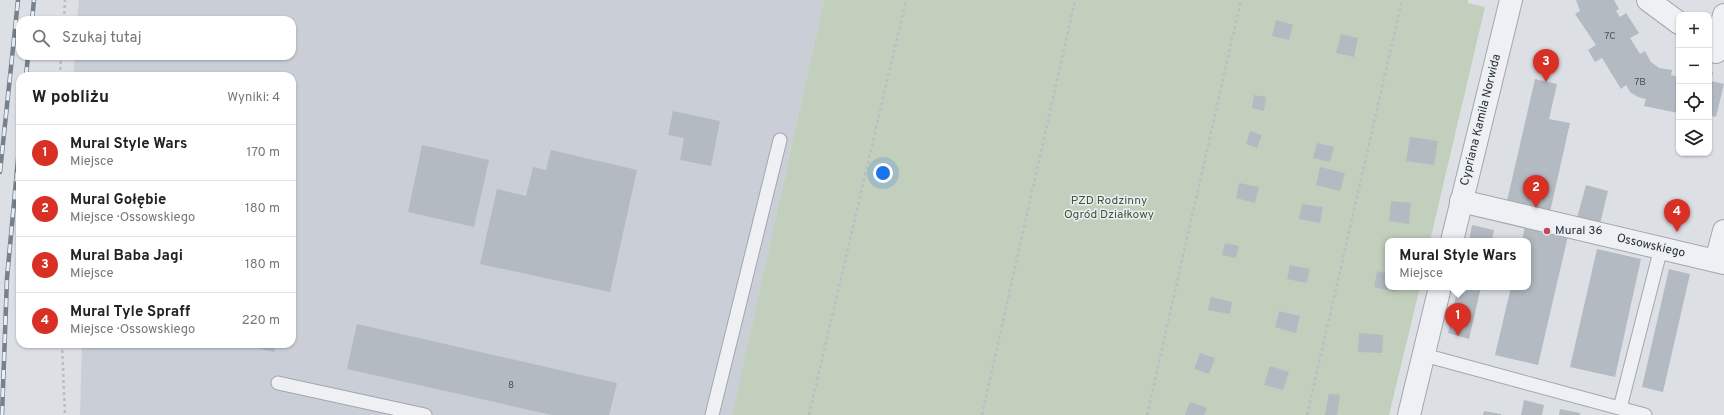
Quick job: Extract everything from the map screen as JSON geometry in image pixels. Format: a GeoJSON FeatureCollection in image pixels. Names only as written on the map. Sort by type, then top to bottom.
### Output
{"type":"FeatureCollection","features":[{"type":"Feature","properties":{"kind":"street","name":"Cypriana Kamila Norwida"},"geometry":{"type":"LineString","coordinates":[[1453,238],[1510,0]]}},
{"type":"Feature","properties":{"kind":"street"},"geometry":{"type":"LineString","coordinates":[[1648,0],[1676,22]]}},
{"type":"Feature","properties":{"kind":"street"},"geometry":{"type":"LineString","coordinates":[[1716,52],[1724,15]]}},
{"type":"Feature","properties":{"kind":"street","name":"Ossowskiego"},"geometry":{"type":"LineString","coordinates":[[1461,201],[1720,262]]}},
{"type":"Feature","properties":{"kind":"street"},"geometry":{"type":"LineString","coordinates":[[1720,262],[1724,231]]}},
{"type":"Feature","properties":{"kind":"street"},"geometry":{"type":"LineString","coordinates":[[1409,415],[1439,290]]}},
{"type":"Feature","properties":{"kind":"lane"},"geometry":{"type":"LineString","coordinates":[[712,415],[780,140]]}},
{"type":"Feature","properties":{"kind":"lane"},"geometry":{"type":"LineString","coordinates":[[1620,408],[1661,248]]}},
{"type":"Feature","properties":{"kind":"lane"},"geometry":{"type":"LineString","coordinates":[[1424,355],[1644,415]]}},
{"type":"Feature","properties":{"kind":"lane"},"geometry":{"type":"LineString","coordinates":[[278,383],[425,415]]}},
{"type":"Feature","properties":{"kind":"path"},"geometry":{"type":"LineString","coordinates":[[64,16],[65,0]]}},
{"type":"Feature","properties":{"kind":"path"},"geometry":{"type":"LineString","coordinates":[[809,415],[906,0]]}},
{"type":"Feature","properties":{"kind":"path"},"geometry":{"type":"LineString","coordinates":[[982,415],[1075,0]]}},
{"type":"Feature","properties":{"kind":"path"},"geometry":{"type":"LineString","coordinates":[[1147,415],[1241,0]]}},
{"type":"Feature","properties":{"kind":"path"},"geometry":{"type":"LineString","coordinates":[[1307,415],[1402,0]]}},
{"type":"Feature","properties":{"kind":"path"},"geometry":{"type":"LineString","coordinates":[[60,72],[61,60]]}},
{"type":"Feature","properties":{"kind":"path"},"geometry":{"type":"LineString","coordinates":[[62,348],[65,415]]}},
{"type":"Feature","properties":{"kind":"shaded area"},"geometry":{"type":"Polygon","coordinates":[[[79,0],[824,0],[732,415],[80,415],[82,348],[296,348],[296,72],[73,72],[75,60],[296,60],[296,16],[77,16],[79,0]]]}},
{"type":"Feature","properties":{"kind":"green space","name":"PZD Rodzinny Ogród Działkowy"},"geometry":{"type":"Polygon","coordinates":[[[824,0],[1468,0],[1468,3],[1485,7],[1431,238],[1385,238],[1385,290],[1419,290],[1389,415],[732,415],[824,0]]]}},
{"type":"Feature","properties":{"kind":"building"},"geometry":{"type":"Polygon","coordinates":[[[1576,0],[1614,0],[1619,9],[1616,11],[1620,17],[1626,13],[1639,33],[1630,38],[1640,54],[1645,51],[1651,62],[1659,68],[1672,70],[1671,75],[1676,76],[1676,113],[1644,106],[1646,99],[1638,97],[1630,92],[1626,85],[1621,89],[1602,58],[1595,62],[1588,50],[1596,45],[1575,14],[1580,11],[1576,0]]]}},
{"type":"Feature","properties":{"kind":"building"},"geometry":{"type":"Polygon","coordinates":[[[1276,20],[1293,25],[1289,40],[1272,36],[1276,20]]]}},
{"type":"Feature","properties":{"kind":"building"},"geometry":{"type":"Polygon","coordinates":[[[1341,34],[1358,38],[1354,57],[1336,53],[1341,34]]]}},
{"type":"Feature","properties":{"kind":"building"},"geometry":{"type":"Polygon","coordinates":[[[1535,79],[1557,84],[1549,119],[1570,123],[1550,212],[1507,201],[1535,79]]]}},
{"type":"Feature","properties":{"kind":"building"},"geometry":{"type":"Polygon","coordinates":[[[1712,81],[1724,84],[1716,117],[1712,116],[1712,81]]]}},
{"type":"Feature","properties":{"kind":"building"},"geometry":{"type":"Polygon","coordinates":[[[1254,95],[1266,97],[1264,111],[1252,108],[1254,95]]]}},
{"type":"Feature","properties":{"kind":"building"},"geometry":{"type":"Polygon","coordinates":[[[673,111],[720,121],[711,166],[680,160],[684,138],[668,135],[673,111]]]}},
{"type":"Feature","properties":{"kind":"building"},"geometry":{"type":"Polygon","coordinates":[[[1250,131],[1262,135],[1257,148],[1246,144],[1250,131]]]}},
{"type":"Feature","properties":{"kind":"building"},"geometry":{"type":"Polygon","coordinates":[[[1410,137],[1438,141],[1434,165],[1406,161],[1410,137]]]}},
{"type":"Feature","properties":{"kind":"building"},"geometry":{"type":"Polygon","coordinates":[[[1317,143],[1334,147],[1330,162],[1313,158],[1317,143]]]}},
{"type":"Feature","properties":{"kind":"building"},"geometry":{"type":"Polygon","coordinates":[[[422,145],[489,160],[474,227],[408,212],[422,145]]]}},
{"type":"Feature","properties":{"kind":"building"},"geometry":{"type":"Polygon","coordinates":[[[551,150],[637,170],[610,292],[480,264],[497,189],[526,196],[533,167],[546,170],[551,150]]]}},
{"type":"Feature","properties":{"kind":"building"},"geometry":{"type":"Polygon","coordinates":[[[1320,167],[1345,173],[1340,191],[1316,185],[1320,167]]]}},
{"type":"Feature","properties":{"kind":"building"},"geometry":{"type":"Polygon","coordinates":[[[1239,183],[1259,187],[1255,203],[1236,198],[1239,183]]]}},
{"type":"Feature","properties":{"kind":"building"},"geometry":{"type":"Polygon","coordinates":[[[1586,185],[1608,191],[1600,224],[1577,218],[1586,185]]]}},
{"type":"Feature","properties":{"kind":"building"},"geometry":{"type":"Polygon","coordinates":[[[1391,201],[1411,203],[1409,224],[1389,221],[1391,201]]]}},
{"type":"Feature","properties":{"kind":"building"},"geometry":{"type":"Polygon","coordinates":[[[1302,204],[1323,207],[1320,223],[1299,219],[1302,204]]]}},
{"type":"Feature","properties":{"kind":"building"},"geometry":{"type":"Polygon","coordinates":[[[1472,225],[1494,230],[1493,238],[1470,238],[1472,225]]]}},
{"type":"Feature","properties":{"kind":"building"},"geometry":{"type":"Polygon","coordinates":[[[1525,226],[1568,236],[1538,365],[1495,355],[1510,290],[1531,290],[1531,238],[1523,238],[1525,226]]]}},
{"type":"Feature","properties":{"kind":"building"},"geometry":{"type":"Polygon","coordinates":[[[1225,243],[1239,246],[1236,258],[1222,255],[1225,243]]]}},
{"type":"Feature","properties":{"kind":"building"},"geometry":{"type":"Polygon","coordinates":[[[1597,249],[1641,259],[1615,377],[1570,367],[1597,249]]]}},
{"type":"Feature","properties":{"kind":"building"},"geometry":{"type":"Polygon","coordinates":[[[1290,265],[1310,269],[1307,283],[1287,279],[1290,265]]]}},
{"type":"Feature","properties":{"kind":"building"},"geometry":{"type":"Polygon","coordinates":[[[1669,269],[1690,274],[1663,392],[1642,387],[1669,269]]]}},
{"type":"Feature","properties":{"kind":"building"},"geometry":{"type":"Polygon","coordinates":[[[1377,271],[1385,273],[1385,290],[1374,287],[1377,271]]]}},
{"type":"Feature","properties":{"kind":"building"},"geometry":{"type":"Polygon","coordinates":[[[1457,290],[1480,290],[1469,339],[1448,333],[1457,290]]]}},
{"type":"Feature","properties":{"kind":"building"},"geometry":{"type":"Polygon","coordinates":[[[1211,297],[1232,302],[1230,314],[1208,310],[1211,297]]]}},
{"type":"Feature","properties":{"kind":"building"},"geometry":{"type":"Polygon","coordinates":[[[1279,311],[1300,316],[1296,333],[1275,327],[1279,311]]]}},
{"type":"Feature","properties":{"kind":"building"},"geometry":{"type":"Polygon","coordinates":[[[357,324],[617,383],[609,415],[552,415],[347,369],[357,324]]]}},
{"type":"Feature","properties":{"kind":"building"},"geometry":{"type":"Polygon","coordinates":[[[1359,333],[1383,335],[1382,353],[1358,352],[1359,333]]]}},
{"type":"Feature","properties":{"kind":"building"},"geometry":{"type":"Polygon","coordinates":[[[258,348],[275,348],[274,352],[258,348]]]}},
{"type":"Feature","properties":{"kind":"building"},"geometry":{"type":"Polygon","coordinates":[[[1200,353],[1215,358],[1209,374],[1194,369],[1200,353]]]}},
{"type":"Feature","properties":{"kind":"building"},"geometry":{"type":"Polygon","coordinates":[[[1270,366],[1289,372],[1283,390],[1264,385],[1270,366]]]}},
{"type":"Feature","properties":{"kind":"building"},"geometry":{"type":"Polygon","coordinates":[[[1329,394],[1340,395],[1337,415],[1325,415],[1329,394]]]}},
{"type":"Feature","properties":{"kind":"building"},"geometry":{"type":"Polygon","coordinates":[[[1524,400],[1544,405],[1542,415],[1521,415],[1524,400]]]}},
{"type":"Feature","properties":{"kind":"building"},"geometry":{"type":"Polygon","coordinates":[[[1190,402],[1207,408],[1204,415],[1185,415],[1190,402]]]}},
{"type":"Feature","properties":{"kind":"building"},"geometry":{"type":"Polygon","coordinates":[[[1560,409],[1580,413],[1580,415],[1559,415],[1560,409]]]}},
{"type":"Feature","properties":{"kind":"building"},"geometry":{"type":"Polygon","coordinates":[[[1484,411],[1501,414],[1501,415],[1483,415],[1484,411]]]}},
{"type":"Feature","properties":{"kind":"railway"},"geometry":{"type":"LineString","coordinates":[[16,16],[18,0]]}},
{"type":"Feature","properties":{"kind":"railway"},"geometry":{"type":"LineString","coordinates":[[32,16],[34,0]]}},
{"type":"Feature","properties":{"kind":"railway"},"geometry":{"type":"LineString","coordinates":[[0,172],[16,19]]}},
{"type":"Feature","properties":{"kind":"railway"},"geometry":{"type":"LineString","coordinates":[[26,72],[28,60]]}},
{"type":"Feature","properties":{"kind":"railway"},"geometry":{"type":"LineString","coordinates":[[2,415],[7,278],[16,181]]}},
{"type":"Feature","properties":{"kind":"place","name":"Mural Baba Jagi"},"geometry":{"type":"Point","coordinates":[1546,82]}},
{"type":"Feature","properties":{"kind":"place","name":"Mural Gołębie"},"geometry":{"type":"Point","coordinates":[1536,208]}},
{"type":"Feature","properties":{"kind":"place","name":"Mural 36"},"geometry":{"type":"Point","coordinates":[1547,231]}},
{"type":"Feature","properties":{"kind":"place","name":"Mural Tyle Spraff"},"geometry":{"type":"Point","coordinates":[1677,232]}},
{"type":"Feature","properties":{"kind":"place","name":"Mural Style Wars"},"geometry":{"type":"Point","coordinates":[1458,336]}}]}
